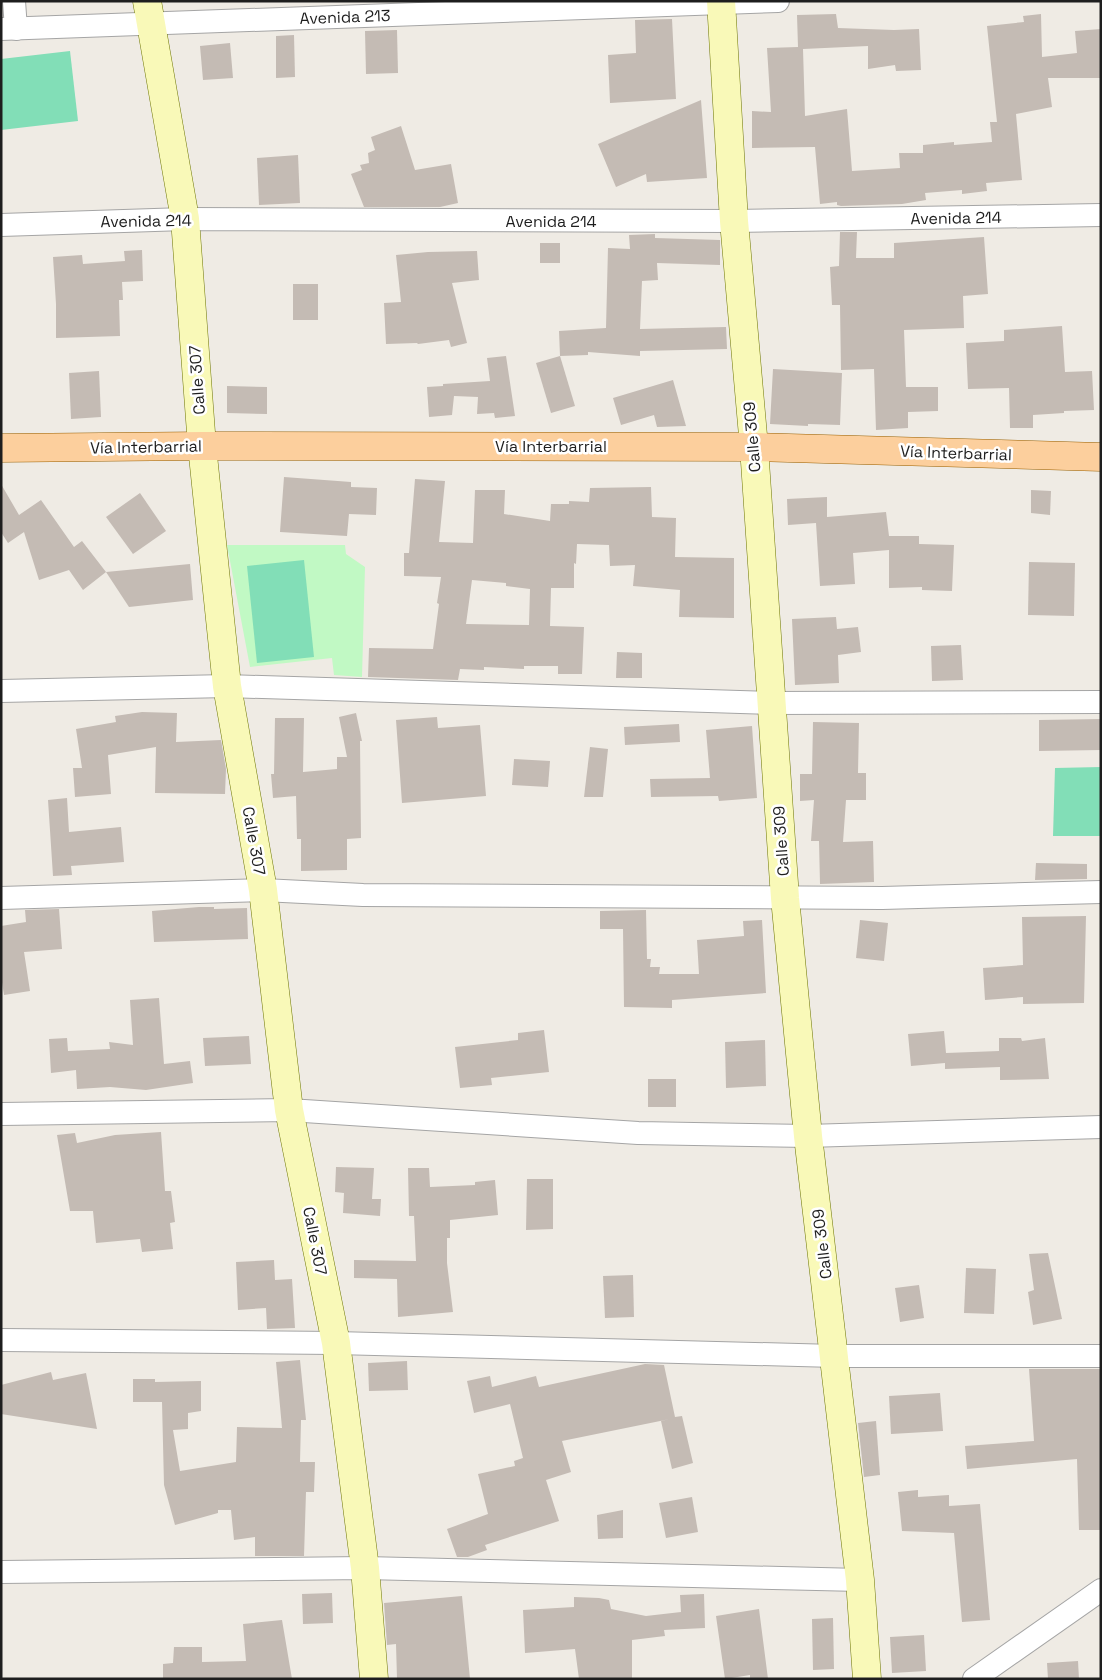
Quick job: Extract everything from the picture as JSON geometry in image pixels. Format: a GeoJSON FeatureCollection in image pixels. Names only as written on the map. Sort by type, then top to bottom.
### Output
{"type":"FeatureCollection","features":[{"type":"Feature","properties":{"kind":"main road","name":"Vía Interbarrial"},"geometry":{"type":"LineString","coordinates":[[1,448],[202,446],[754,447],[1101,457]]}},
{"type":"Feature","properties":{"kind":"street"},"geometry":{"type":"LineString","coordinates":[[9,29],[14,1]]}},
{"type":"Feature","properties":{"kind":"street","name":"Avenida 213"},"geometry":{"type":"LineString","coordinates":[[9,29],[149,13],[778,1]]}},
{"type":"Feature","properties":{"kind":"street","name":"Calle 309"},"geometry":{"type":"LineString","coordinates":[[721,2],[734,222],[754,447],[785,898],[808,1136],[860,1580],[868,1679]]}},
{"type":"Feature","properties":{"kind":"street","name":"Calle 307"},"geometry":{"type":"LineString","coordinates":[[149,13],[185,220],[202,446],[227,686],[263,890],[289,1110],[336,1343],[365,1568],[374,1679]]}},
{"type":"Feature","properties":{"kind":"street","name":"Avenida 214"},"geometry":{"type":"LineString","coordinates":[[1,225],[185,220],[734,222],[1101,215]]}},
{"type":"Feature","properties":{"kind":"street"},"geometry":{"type":"LineString","coordinates":[[1,691],[227,686],[771,703],[1101,702]]}},
{"type":"Feature","properties":{"kind":"street"},"geometry":{"type":"LineString","coordinates":[[1,898],[263,890],[363,895],[785,898],[882,898],[1101,892]]}},
{"type":"Feature","properties":{"kind":"street"},"geometry":{"type":"LineString","coordinates":[[1,1114],[289,1110],[638,1134],[808,1136],[1101,1127]]}},
{"type":"Feature","properties":{"kind":"street"},"geometry":{"type":"LineString","coordinates":[[1,1340],[336,1343],[835,1356],[1101,1356]]}},
{"type":"Feature","properties":{"kind":"street"},"geometry":{"type":"LineString","coordinates":[[1,1572],[365,1568],[860,1580]]}},
{"type":"Feature","properties":{"kind":"street"},"geometry":{"type":"LineString","coordinates":[[974,1679],[1101,1590]]}},
{"type":"Feature","properties":{"kind":"green space"},"geometry":{"type":"Polygon","coordinates":[[[70,51],[78,121],[1,130],[1,59],[70,51]]]}},
{"type":"Feature","properties":{"kind":"green space"},"geometry":{"type":"Polygon","coordinates":[[[227,545],[345,545],[346,554],[365,567],[362,677],[334,675],[332,658],[250,667],[227,545]]]}},
{"type":"Feature","properties":{"kind":"green space"},"geometry":{"type":"Polygon","coordinates":[[[304,560],[314,657],[257,663],[247,566],[304,560]]]}},
{"type":"Feature","properties":{"kind":"green space"},"geometry":{"type":"Polygon","coordinates":[[[1101,767],[1101,836],[1053,836],[1055,768],[1101,767]]]}},
{"type":"Feature","properties":{"kind":"building"},"geometry":{"type":"Polygon","coordinates":[[[836,14],[838,28],[919,29],[921,70],[896,71],[895,65],[868,69],[868,46],[803,49],[805,116],[847,109],[852,171],[900,168],[899,153],[923,153],[923,145],[954,142],[954,145],[992,142],[990,122],[997,122],[987,26],[1024,22],[1023,16],[1041,14],[1042,57],[1077,53],[1075,31],[1101,29],[1101,78],[1048,78],[1052,107],[1016,114],[1022,180],[986,183],[987,191],[962,194],[962,190],[925,193],[926,200],[902,204],[841,206],[837,205],[837,202],[820,204],[815,147],[752,148],[752,111],[771,112],[767,48],[798,47],[797,15],[836,14]]]}},
{"type":"Feature","properties":{"kind":"building"},"geometry":{"type":"Polygon","coordinates":[[[672,19],[676,99],[610,103],[608,55],[636,53],[635,20],[672,19]]]}},
{"type":"Feature","properties":{"kind":"building"},"geometry":{"type":"Polygon","coordinates":[[[397,30],[398,73],[366,74],[365,31],[397,30]]]}},
{"type":"Feature","properties":{"kind":"building"},"geometry":{"type":"Polygon","coordinates":[[[294,35],[295,77],[276,78],[276,36],[294,35]]]}},
{"type":"Feature","properties":{"kind":"building"},"geometry":{"type":"Polygon","coordinates":[[[230,43],[233,78],[203,80],[200,46],[230,43]]]}},
{"type":"Feature","properties":{"kind":"building"},"geometry":{"type":"Polygon","coordinates":[[[701,100],[707,178],[647,182],[646,174],[616,187],[598,144],[701,100]]]}},
{"type":"Feature","properties":{"kind":"building"},"geometry":{"type":"Polygon","coordinates":[[[401,126],[415,170],[451,164],[458,203],[440,207],[364,207],[351,174],[362,170],[360,165],[369,163],[368,153],[375,150],[371,137],[401,126]]]}},
{"type":"Feature","properties":{"kind":"building"},"geometry":{"type":"Polygon","coordinates":[[[298,155],[300,203],[259,205],[257,158],[298,155]]]}},
{"type":"Feature","properties":{"kind":"building"},"geometry":{"type":"Polygon","coordinates":[[[840,232],[857,232],[856,258],[894,258],[894,243],[984,237],[988,294],[963,296],[964,328],[904,330],[906,387],[938,387],[938,411],[908,412],[908,428],[876,430],[874,369],[841,370],[840,305],[832,305],[830,267],[839,266],[840,232]]]}},
{"type":"Feature","properties":{"kind":"building"},"geometry":{"type":"Polygon","coordinates":[[[655,234],[655,238],[720,240],[720,265],[657,263],[658,280],[642,281],[640,329],[726,327],[727,349],[640,351],[640,356],[588,352],[588,355],[560,356],[559,331],[606,328],[608,248],[630,249],[629,235],[655,234]]]}},
{"type":"Feature","properties":{"kind":"building"},"geometry":{"type":"Polygon","coordinates":[[[540,243],[560,243],[560,263],[540,263],[540,243]]]}},
{"type":"Feature","properties":{"kind":"building"},"geometry":{"type":"Polygon","coordinates":[[[142,250],[143,281],[122,282],[123,300],[119,300],[120,336],[56,338],[53,257],[82,255],[83,264],[125,261],[124,251],[142,250]]]}},
{"type":"Feature","properties":{"kind":"building"},"geometry":{"type":"Polygon","coordinates":[[[477,251],[479,280],[452,283],[467,343],[451,347],[449,340],[418,344],[386,344],[384,303],[401,302],[396,255],[477,251]]]}},
{"type":"Feature","properties":{"kind":"building"},"geometry":{"type":"Polygon","coordinates":[[[293,284],[318,284],[318,320],[293,320],[293,284]]]}},
{"type":"Feature","properties":{"kind":"building"},"geometry":{"type":"Polygon","coordinates":[[[1062,326],[1065,372],[1092,371],[1094,410],[1033,415],[1033,428],[1010,428],[1009,388],[968,389],[966,343],[1004,341],[1004,330],[1062,326]]]}},
{"type":"Feature","properties":{"kind":"building"},"geometry":{"type":"Polygon","coordinates":[[[506,356],[515,416],[495,418],[494,413],[477,414],[478,397],[454,396],[452,415],[429,417],[427,387],[490,381],[487,358],[506,356]]]}},
{"type":"Feature","properties":{"kind":"building"},"geometry":{"type":"Polygon","coordinates":[[[560,356],[575,406],[551,413],[536,363],[560,356]]]}},
{"type":"Feature","properties":{"kind":"building"},"geometry":{"type":"Polygon","coordinates":[[[773,369],[842,373],[840,425],[770,424],[773,369]]]}},
{"type":"Feature","properties":{"kind":"building"},"geometry":{"type":"Polygon","coordinates":[[[99,371],[101,417],[71,419],[69,373],[99,371]]]}},
{"type":"Feature","properties":{"kind":"building"},"geometry":{"type":"Polygon","coordinates":[[[673,380],[686,426],[657,427],[654,415],[621,425],[613,398],[673,380]]]}},
{"type":"Feature","properties":{"kind":"building"},"geometry":{"type":"Polygon","coordinates":[[[227,386],[267,387],[267,414],[227,413],[227,386]]]}},
{"type":"Feature","properties":{"kind":"building"},"geometry":{"type":"Polygon","coordinates":[[[284,477],[351,482],[351,487],[377,488],[376,515],[349,514],[347,536],[280,532],[284,477]]]}},
{"type":"Feature","properties":{"kind":"building"},"geometry":{"type":"Polygon","coordinates":[[[415,479],[445,481],[439,542],[473,543],[475,490],[505,490],[504,514],[550,521],[551,504],[569,504],[569,501],[589,502],[590,488],[651,487],[652,517],[676,518],[675,557],[734,558],[734,618],[679,617],[680,590],[633,586],[635,565],[610,566],[609,545],[577,544],[576,564],[574,563],[574,588],[551,588],[550,626],[584,627],[582,674],[558,674],[558,666],[524,666],[524,669],[484,667],[484,670],[460,669],[458,680],[368,677],[369,648],[433,649],[441,577],[404,576],[404,553],[409,553],[415,479]],[[472,580],[466,624],[529,625],[530,589],[506,586],[506,583],[472,580]]]}},
{"type":"Feature","properties":{"kind":"building"},"geometry":{"type":"Polygon","coordinates":[[[1,484],[19,515],[41,500],[74,547],[82,541],[106,572],[83,590],[69,570],[39,580],[24,532],[8,543],[1,532],[1,484]]]}},
{"type":"Feature","properties":{"kind":"building"},"geometry":{"type":"Polygon","coordinates":[[[1031,490],[1051,491],[1050,515],[1031,513],[1031,490]]]}},
{"type":"Feature","properties":{"kind":"building"},"geometry":{"type":"Polygon","coordinates":[[[140,493],[166,531],[133,554],[106,517],[140,493]]]}},
{"type":"Feature","properties":{"kind":"building"},"geometry":{"type":"Polygon","coordinates":[[[827,497],[827,517],[886,512],[889,536],[919,536],[919,544],[954,545],[952,591],[922,590],[922,587],[889,588],[889,550],[853,553],[855,584],[820,586],[816,523],[788,525],[787,499],[827,497]]]}},
{"type":"Feature","properties":{"kind":"building"},"geometry":{"type":"Polygon","coordinates":[[[1029,562],[1075,563],[1074,616],[1028,615],[1029,562]]]}},
{"type":"Feature","properties":{"kind":"building"},"geometry":{"type":"Polygon","coordinates":[[[190,564],[193,600],[129,607],[106,572],[190,564]]]}},
{"type":"Feature","properties":{"kind":"building"},"geometry":{"type":"Polygon","coordinates":[[[836,617],[837,629],[858,627],[861,652],[838,655],[839,683],[795,685],[792,619],[836,617]]]}},
{"type":"Feature","properties":{"kind":"building"},"geometry":{"type":"Polygon","coordinates":[[[961,645],[963,680],[932,681],[931,646],[961,645]]]}},
{"type":"Feature","properties":{"kind":"building"},"geometry":{"type":"Polygon","coordinates":[[[617,652],[642,653],[642,678],[616,678],[617,652]]]}},
{"type":"Feature","properties":{"kind":"building"},"geometry":{"type":"Polygon","coordinates":[[[142,712],[177,713],[176,742],[221,740],[226,769],[225,794],[155,793],[156,747],[108,755],[111,794],[75,797],[73,768],[82,768],[76,729],[116,722],[115,716],[142,712]]]}},
{"type":"Feature","properties":{"kind":"building"},"geometry":{"type":"Polygon","coordinates":[[[356,713],[362,741],[360,741],[361,838],[347,839],[347,870],[301,871],[301,839],[297,839],[296,796],[273,798],[271,774],[274,774],[275,718],[304,718],[303,772],[337,769],[337,757],[347,757],[339,717],[356,713]]]}},
{"type":"Feature","properties":{"kind":"building"},"geometry":{"type":"Polygon","coordinates":[[[437,717],[438,728],[480,725],[486,796],[402,803],[396,720],[437,717]]]}},
{"type":"Feature","properties":{"kind":"building"},"geometry":{"type":"Polygon","coordinates":[[[1101,719],[1101,750],[1039,751],[1039,720],[1101,719]]]}},
{"type":"Feature","properties":{"kind":"building"},"geometry":{"type":"Polygon","coordinates":[[[813,722],[859,723],[858,773],[866,773],[866,800],[846,800],[843,842],[873,841],[874,882],[820,884],[819,841],[811,841],[814,800],[800,801],[800,774],[812,774],[813,722]]]}},
{"type":"Feature","properties":{"kind":"building"},"geometry":{"type":"Polygon","coordinates":[[[679,724],[680,742],[625,745],[624,727],[679,724]]]}},
{"type":"Feature","properties":{"kind":"building"},"geometry":{"type":"Polygon","coordinates":[[[752,726],[757,798],[719,801],[718,796],[651,797],[650,779],[710,778],[706,730],[752,726]]]}},
{"type":"Feature","properties":{"kind":"building"},"geometry":{"type":"Polygon","coordinates":[[[590,747],[608,749],[603,797],[584,797],[590,747]]]}},
{"type":"Feature","properties":{"kind":"building"},"geometry":{"type":"Polygon","coordinates":[[[514,759],[550,761],[548,787],[512,785],[514,759]]]}},
{"type":"Feature","properties":{"kind":"building"},"geometry":{"type":"Polygon","coordinates":[[[67,798],[69,832],[121,827],[124,862],[71,866],[72,875],[53,876],[48,800],[67,798]]]}},
{"type":"Feature","properties":{"kind":"building"},"geometry":{"type":"Polygon","coordinates":[[[1036,863],[1087,864],[1087,879],[1035,880],[1036,863]]]}},
{"type":"Feature","properties":{"kind":"building"},"geometry":{"type":"Polygon","coordinates":[[[214,907],[214,909],[247,908],[248,939],[154,942],[152,911],[214,907]]]}},
{"type":"Feature","properties":{"kind":"building"},"geometry":{"type":"Polygon","coordinates":[[[59,909],[62,949],[24,952],[30,991],[4,995],[1,976],[1,926],[26,922],[25,910],[59,909]]]}},
{"type":"Feature","properties":{"kind":"building"},"geometry":{"type":"Polygon","coordinates":[[[646,910],[647,959],[651,959],[650,967],[660,967],[659,974],[699,974],[697,940],[744,936],[743,921],[762,920],[766,993],[672,1000],[672,1008],[624,1007],[623,929],[600,929],[600,911],[646,910]]]}},
{"type":"Feature","properties":{"kind":"building"},"geometry":{"type":"Polygon","coordinates":[[[1086,916],[1084,1003],[1023,1004],[1023,997],[985,1000],[983,968],[1023,965],[1022,917],[1086,916]]]}},
{"type":"Feature","properties":{"kind":"building"},"geometry":{"type":"Polygon","coordinates":[[[860,920],[888,923],[884,961],[856,958],[860,920]]]}},
{"type":"Feature","properties":{"kind":"building"},"geometry":{"type":"Polygon","coordinates":[[[159,998],[164,1064],[190,1061],[193,1083],[146,1090],[110,1087],[77,1089],[76,1070],[51,1073],[49,1039],[67,1038],[68,1051],[110,1049],[109,1042],[133,1045],[130,1000],[159,998]]]}},
{"type":"Feature","properties":{"kind":"building"},"geometry":{"type":"Polygon","coordinates":[[[544,1030],[549,1072],[491,1078],[492,1085],[460,1088],[455,1047],[518,1040],[518,1033],[544,1030]]]}},
{"type":"Feature","properties":{"kind":"building"},"geometry":{"type":"Polygon","coordinates":[[[944,1031],[946,1053],[999,1051],[999,1038],[1021,1038],[1022,1041],[1045,1038],[1049,1079],[1000,1080],[1000,1067],[945,1069],[945,1063],[911,1066],[908,1034],[944,1031]]]}},
{"type":"Feature","properties":{"kind":"building"},"geometry":{"type":"Polygon","coordinates":[[[249,1036],[251,1064],[205,1066],[203,1038],[249,1036]]]}},
{"type":"Feature","properties":{"kind":"building"},"geometry":{"type":"Polygon","coordinates":[[[765,1040],[766,1086],[726,1088],[725,1042],[765,1040]]]}},
{"type":"Feature","properties":{"kind":"building"},"geometry":{"type":"Polygon","coordinates":[[[648,1079],[676,1079],[676,1107],[648,1107],[648,1079]]]}},
{"type":"Feature","properties":{"kind":"building"},"geometry":{"type":"Polygon","coordinates":[[[161,1132],[165,1191],[171,1191],[175,1222],[170,1223],[173,1249],[142,1252],[140,1239],[96,1243],[93,1211],[70,1211],[57,1135],[75,1133],[77,1143],[115,1135],[161,1132]]]}},
{"type":"Feature","properties":{"kind":"building"},"geometry":{"type":"Polygon","coordinates":[[[336,1167],[374,1168],[372,1199],[381,1199],[380,1216],[343,1213],[344,1193],[335,1192],[336,1167]]]}},
{"type":"Feature","properties":{"kind":"building"},"geometry":{"type":"Polygon","coordinates":[[[408,1168],[429,1168],[430,1187],[475,1185],[475,1182],[495,1180],[498,1215],[450,1220],[450,1238],[447,1238],[447,1263],[453,1312],[398,1317],[397,1279],[354,1278],[354,1260],[416,1261],[414,1216],[409,1216],[408,1168]]]}},
{"type":"Feature","properties":{"kind":"building"},"geometry":{"type":"Polygon","coordinates":[[[527,1179],[553,1179],[553,1229],[526,1230],[527,1179]]]}},
{"type":"Feature","properties":{"kind":"building"},"geometry":{"type":"Polygon","coordinates":[[[1048,1253],[1062,1319],[1033,1325],[1028,1292],[1034,1290],[1029,1254],[1048,1253]]]}},
{"type":"Feature","properties":{"kind":"building"},"geometry":{"type":"Polygon","coordinates":[[[274,1260],[275,1280],[292,1279],[295,1328],[267,1329],[266,1308],[238,1310],[236,1262],[274,1260]]]}},
{"type":"Feature","properties":{"kind":"building"},"geometry":{"type":"Polygon","coordinates":[[[966,1268],[996,1269],[994,1314],[964,1313],[966,1268]]]}},
{"type":"Feature","properties":{"kind":"building"},"geometry":{"type":"Polygon","coordinates":[[[633,1275],[634,1317],[605,1318],[603,1276],[633,1275]]]}},
{"type":"Feature","properties":{"kind":"building"},"geometry":{"type":"Polygon","coordinates":[[[919,1285],[924,1318],[900,1322],[895,1288],[919,1285]]]}},
{"type":"Feature","properties":{"kind":"building"},"geometry":{"type":"Polygon","coordinates":[[[300,1360],[306,1420],[301,1420],[300,1462],[315,1462],[314,1492],[306,1492],[304,1556],[255,1556],[255,1537],[234,1540],[231,1510],[218,1510],[218,1513],[175,1525],[164,1485],[162,1402],[133,1402],[133,1379],[155,1379],[155,1382],[201,1381],[201,1411],[188,1413],[188,1429],[173,1430],[180,1471],[236,1462],[237,1427],[282,1428],[276,1362],[300,1360]]]}},
{"type":"Feature","properties":{"kind":"building"},"geometry":{"type":"Polygon","coordinates":[[[407,1361],[408,1390],[369,1391],[368,1363],[407,1361]]]}},
{"type":"Feature","properties":{"kind":"building"},"geometry":{"type":"Polygon","coordinates":[[[645,1364],[664,1365],[675,1417],[682,1416],[693,1463],[672,1469],[661,1421],[670,1419],[562,1441],[571,1472],[546,1480],[559,1521],[485,1545],[487,1550],[468,1557],[457,1557],[447,1529],[488,1514],[478,1474],[515,1466],[514,1461],[523,1458],[510,1404],[474,1413],[467,1381],[490,1376],[492,1387],[536,1376],[539,1387],[645,1364]]]}},
{"type":"Feature","properties":{"kind":"building"},"geometry":{"type":"Polygon","coordinates":[[[1029,1369],[1101,1369],[1101,1530],[1079,1530],[1077,1459],[967,1469],[965,1446],[1034,1441],[1029,1369]]]}},
{"type":"Feature","properties":{"kind":"building"},"geometry":{"type":"Polygon","coordinates":[[[51,1372],[53,1380],[86,1373],[97,1429],[1,1414],[1,1385],[51,1372]]]}},
{"type":"Feature","properties":{"kind":"building"},"geometry":{"type":"Polygon","coordinates":[[[940,1393],[943,1431],[891,1434],[889,1396],[940,1393]]]}},
{"type":"Feature","properties":{"kind":"building"},"geometry":{"type":"Polygon","coordinates":[[[876,1421],[880,1475],[864,1477],[858,1423],[876,1421]]]}},
{"type":"Feature","properties":{"kind":"building"},"geometry":{"type":"Polygon","coordinates":[[[918,1490],[918,1497],[949,1495],[949,1506],[980,1504],[990,1620],[962,1622],[954,1533],[902,1531],[898,1492],[918,1490]]]}},
{"type":"Feature","properties":{"kind":"building"},"geometry":{"type":"Polygon","coordinates":[[[692,1497],[698,1532],[666,1538],[659,1503],[692,1497]]]}},
{"type":"Feature","properties":{"kind":"building"},"geometry":{"type":"Polygon","coordinates":[[[623,1510],[623,1538],[598,1539],[597,1515],[623,1510]]]}},
{"type":"Feature","properties":{"kind":"building"},"geometry":{"type":"Polygon","coordinates":[[[332,1593],[333,1623],[303,1624],[302,1594],[332,1593]]]}},
{"type":"Feature","properties":{"kind":"building"},"geometry":{"type":"Polygon","coordinates":[[[704,1594],[705,1628],[664,1630],[665,1636],[632,1640],[632,1679],[579,1679],[575,1649],[525,1653],[523,1610],[574,1607],[574,1597],[599,1598],[609,1600],[611,1609],[646,1616],[681,1612],[680,1595],[704,1594]]]}},
{"type":"Feature","properties":{"kind":"building"},"geometry":{"type":"Polygon","coordinates":[[[462,1596],[470,1679],[397,1679],[396,1644],[387,1645],[384,1603],[462,1596]]]}},
{"type":"Feature","properties":{"kind":"building"},"geometry":{"type":"Polygon","coordinates":[[[759,1609],[768,1679],[750,1679],[750,1675],[725,1679],[716,1616],[759,1609]]]}},
{"type":"Feature","properties":{"kind":"building"},"geometry":{"type":"Polygon","coordinates":[[[833,1618],[834,1669],[813,1670],[812,1619],[833,1618]]]}},
{"type":"Feature","properties":{"kind":"building"},"geometry":{"type":"Polygon","coordinates":[[[282,1620],[292,1679],[163,1679],[163,1664],[173,1663],[174,1647],[202,1647],[202,1662],[246,1661],[243,1624],[282,1620]]]}},
{"type":"Feature","properties":{"kind":"building"},"geometry":{"type":"Polygon","coordinates":[[[924,1635],[926,1671],[892,1673],[890,1637],[924,1635]]]}},
{"type":"Feature","properties":{"kind":"building"},"geometry":{"type":"Polygon","coordinates":[[[1078,1661],[1079,1679],[1048,1679],[1047,1663],[1078,1661]]]}}]}
